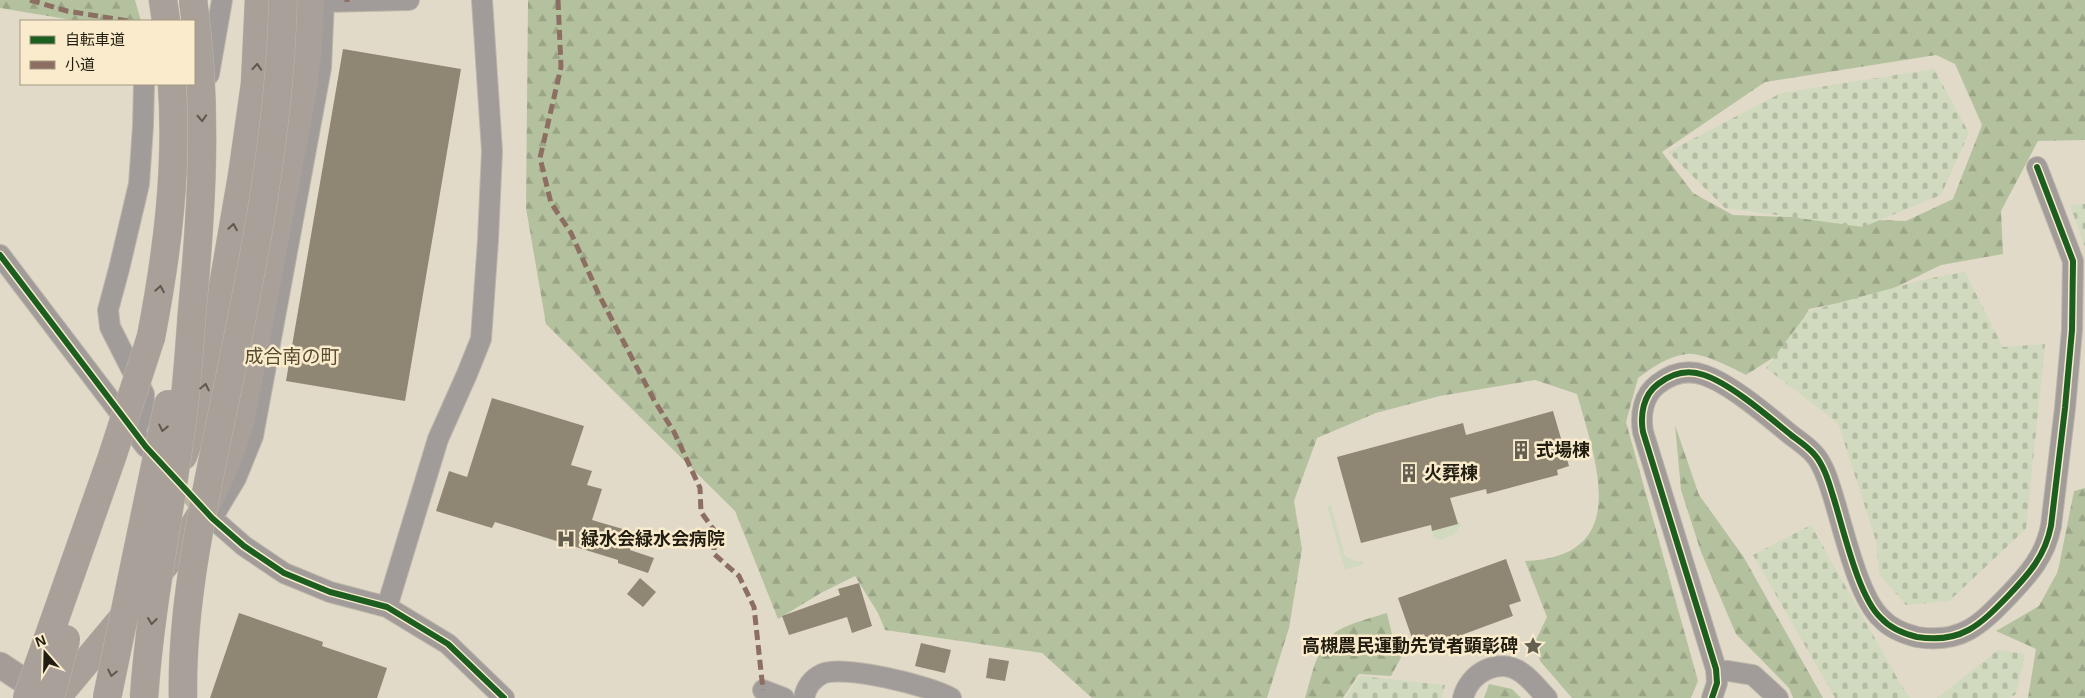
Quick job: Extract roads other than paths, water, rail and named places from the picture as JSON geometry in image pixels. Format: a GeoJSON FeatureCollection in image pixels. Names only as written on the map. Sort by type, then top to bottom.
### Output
{"type":"FeatureCollection","features":[{"type":"Feature","properties":{"kind":"highway"},"geometry":{"type":"LineString","coordinates":[[163,0],[166,20]]}},
{"type":"Feature","properties":{"kind":"highway"},"geometry":{"type":"LineString","coordinates":[[144,698],[154,599],[182,428],[202,190],[203,139],[196,26],[192,0]]}},
{"type":"Feature","properties":{"kind":"highway"},"geometry":{"type":"LineString","coordinates":[[56,698],[98,631],[132,571],[169,490],[198,416],[206,385],[242,176],[255,84],[259,0]]}},
{"type":"Feature","properties":{"kind":"highway"},"geometry":{"type":"LineString","coordinates":[[183,698],[186,630],[193,574],[209,478],[259,219],[277,108],[282,52],[283,0]]}},
{"type":"Feature","properties":{"kind":"highway"},"geometry":{"type":"LineString","coordinates":[[56,698],[104,642],[192,529],[209,498],[233,445],[241,419],[302,90],[308,47],[320,1]]}},
{"type":"Feature","properties":{"kind":"highway"},"geometry":{"type":"LineString","coordinates":[[50,698],[61,654],[104,524],[137,404],[151,337],[165,263],[172,193],[174,137],[172,85]]}},
{"type":"Feature","properties":{"kind":"highway"},"geometry":{"type":"LineString","coordinates":[[107,698],[169,399],[194,295]]}},
{"type":"Feature","properties":{"kind":"highway"},"geometry":{"type":"LineString","coordinates":[[27,698],[112,457],[151,337]]}},
{"type":"Feature","properties":{"kind":"main road"},"geometry":{"type":"LineString","coordinates":[[0,665],[50,698]]}},
{"type":"Feature","properties":{"kind":"street"},"geometry":{"type":"LineString","coordinates":[[195,76],[209,74],[222,0]]}},
{"type":"Feature","properties":{"kind":"street"},"geometry":{"type":"LineString","coordinates":[[408,0],[320,1],[321,68],[253,436],[236,478],[212,518],[244,546],[284,573],[330,592],[386,607],[448,644],[504,698]]}},
{"type":"Feature","properties":{"kind":"street"},"geometry":{"type":"LineString","coordinates":[[386,607],[438,439],[467,374],[480,339],[488,240],[492,151],[482,0]]}},
{"type":"Feature","properties":{"kind":"street"},"geometry":{"type":"LineString","coordinates":[[0,255],[140,439],[144,411],[144,394],[110,327],[108,310],[138,184],[144,126],[144,85]]}},
{"type":"Feature","properties":{"kind":"street"},"geometry":{"type":"LineString","coordinates":[[1712,698],[1717,683],[1716,669],[1641,422],[1646,399],[1653,387],[1664,379],[1676,374],[1691,373],[1704,375],[1732,390],[1763,412],[1815,455],[1828,480],[1865,597],[1881,619],[1906,634],[1934,640],[1955,637],[1971,630],[1986,619],[2031,571],[2041,557],[2048,542],[2051,526],[2072,330],[2072,261],[2037,167]]}},
{"type":"Feature","properties":{"kind":"street"},"geometry":{"type":"LineString","coordinates":[[2072,330],[2085,353]]}},
{"type":"Feature","properties":{"kind":"street"},"geometry":{"type":"LineString","coordinates":[[2066,395],[2085,387]]}},
{"type":"Feature","properties":{"kind":"street"},"geometry":{"type":"LineString","coordinates":[[1463,698],[1466,687],[1475,676],[1487,669],[1499,666],[1510,667],[1521,672],[1547,698]]}},
{"type":"Feature","properties":{"kind":"street"},"geometry":{"type":"LineString","coordinates":[[1716,669],[1753,675],[1778,698]]}},
{"type":"Feature","properties":{"kind":"street"},"geometry":{"type":"LineString","coordinates":[[804,698],[811,681],[823,674],[836,671],[939,691],[951,698]]}},
{"type":"Feature","properties":{"kind":"street"},"geometry":{"type":"LineString","coordinates":[[763,690],[784,698]]}},
{"type":"Feature","properties":{"kind":"tunnel"},"geometry":{"type":"LineString","coordinates":[[168,470],[209,515]]}},
{"type":"Feature","properties":{"kind":"place","name":"式場棟"},"geometry":{"type":"Point","coordinates":[1521,450]}},
{"type":"Feature","properties":{"kind":"place","name":"火葬棟"},"geometry":{"type":"Point","coordinates":[1409,473]}},
{"type":"Feature","properties":{"kind":"place","name":"緑水会緑水会病院"},"geometry":{"type":"Point","coordinates":[566,539]}},
{"type":"Feature","properties":{"kind":"place","name":"高槻農民運動先覚者顕彰碑"},"geometry":{"type":"Point","coordinates":[1533,646]}},
{"type":"Feature","properties":{"kind":"district","name":"成合南の町"},"geometry":{"type":"Point","coordinates":[292,356]}}]}
